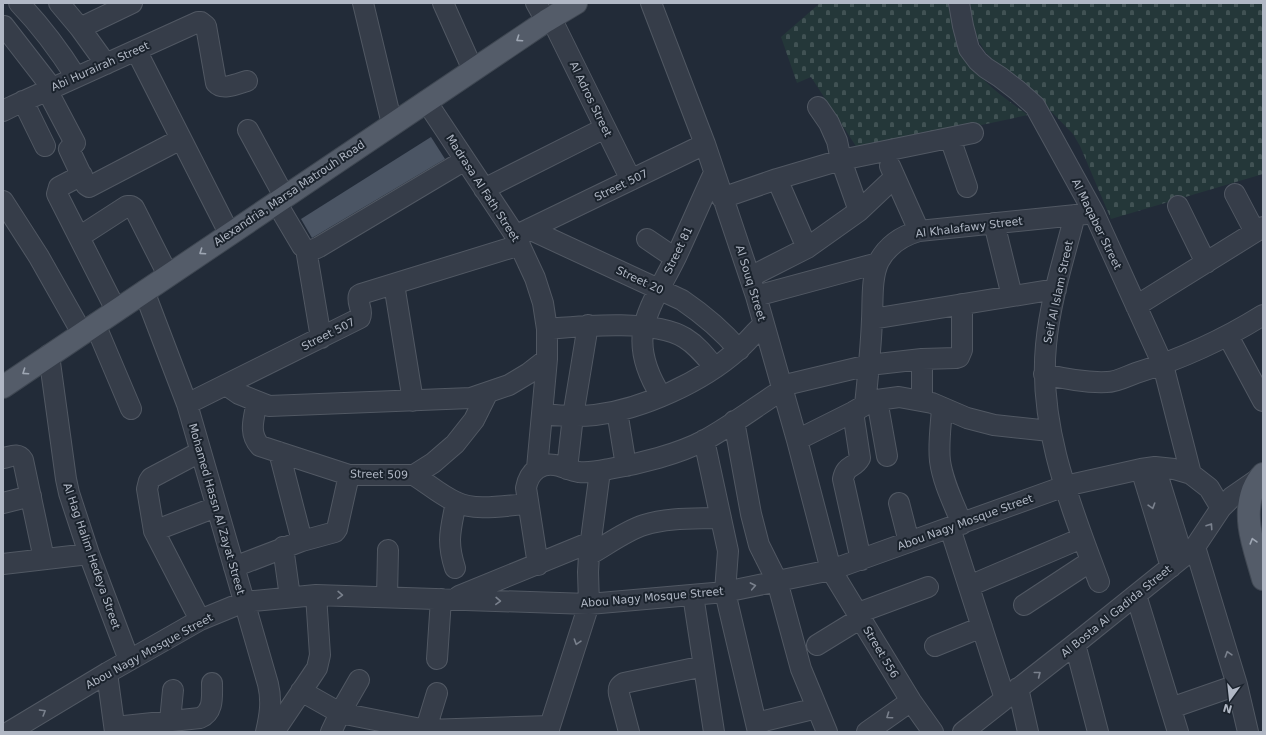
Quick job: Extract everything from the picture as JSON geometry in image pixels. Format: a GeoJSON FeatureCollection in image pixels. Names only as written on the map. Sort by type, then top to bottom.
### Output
{"type":"FeatureCollection","features":[{"type":"Feature","properties":{"kind":"main road","name":"Alexandria, Marsa Matrouh Road"},"geometry":{"type":"LineString","coordinates":[[3,387],[473,70],[544,14],[576,3]]}},
{"type":"Feature","properties":{"kind":"main road"},"geometry":{"type":"LineString","coordinates":[[1260,476],[1251,497],[1248,516],[1251,535],[1263,579]]}},
{"type":"Feature","properties":{"kind":"street"},"geometry":{"type":"LineString","coordinates":[[59,3],[80,28],[106,64]]}},
{"type":"Feature","properties":{"kind":"street"},"geometry":{"type":"LineString","coordinates":[[80,28],[132,3]]}},
{"type":"Feature","properties":{"kind":"street"},"geometry":{"type":"LineString","coordinates":[[362,3],[392,124]]}},
{"type":"Feature","properties":{"kind":"street"},"geometry":{"type":"LineString","coordinates":[[443,3],[473,70]]}},
{"type":"Feature","properties":{"kind":"street","name":"Al Souq Street"},"geometry":{"type":"LineString","coordinates":[[651,3],[704,144],[750,277],[797,440],[831,570]]}},
{"type":"Feature","properties":{"kind":"street","name":"Al Maqaber Street"},"geometry":{"type":"LineString","coordinates":[[959,3],[969,49],[978,61],[986,68],[1017,90],[1035,106],[1084,214],[1136,306],[1163,365],[1191,474]]}},
{"type":"Feature","properties":{"kind":"street"},"geometry":{"type":"LineString","coordinates":[[76,77],[62,54],[23,7],[4,26],[50,89],[76,143],[69,149],[87,181]]}},
{"type":"Feature","properties":{"kind":"street","name":"Al Adros Street"},"geometry":{"type":"LineString","coordinates":[[544,14],[631,180]]}},
{"type":"Feature","properties":{"kind":"street","name":"Abi Hurairah Street"},"geometry":{"type":"LineString","coordinates":[[10,104],[50,89],[198,22],[201,22],[206,26],[216,84],[218,86],[225,87],[247,81]]}},
{"type":"Feature","properties":{"kind":"street"},"geometry":{"type":"LineString","coordinates":[[136,50],[229,234]]}},
{"type":"Feature","properties":{"kind":"street","name":"Madrasa Al Fath Street"},"geometry":{"type":"LineString","coordinates":[[426,101],[484,189],[521,236],[543,303],[547,329],[547,359],[537,468]]}},
{"type":"Feature","properties":{"kind":"street"},"geometry":{"type":"LineString","coordinates":[[10,104],[45,146]]}},
{"type":"Feature","properties":{"kind":"street"},"geometry":{"type":"LineString","coordinates":[[818,107],[829,123],[837,141],[841,160],[859,211]]}},
{"type":"Feature","properties":{"kind":"street"},"geometry":{"type":"LineString","coordinates":[[484,189],[605,128]]}},
{"type":"Feature","properties":{"kind":"street"},"geometry":{"type":"LineString","coordinates":[[248,130],[302,246],[306,250],[321,338]]}},
{"type":"Feature","properties":{"kind":"street"},"geometry":{"type":"LineString","coordinates":[[722,198],[777,179],[841,160],[973,133]]}},
{"type":"Feature","properties":{"kind":"street"},"geometry":{"type":"LineString","coordinates":[[950,138],[967,187]]}},
{"type":"Feature","properties":{"kind":"street"},"geometry":{"type":"LineString","coordinates":[[116,310],[56,192],[58,187],[87,181],[181,139]]}},
{"type":"Feature","properties":{"kind":"street","name":"Street 507"},"geometry":{"type":"LineString","coordinates":[[187,404],[360,318],[362,313],[358,299],[359,295],[394,284],[521,236],[704,144]]}},
{"type":"Feature","properties":{"kind":"street"},"geometry":{"type":"LineString","coordinates":[[884,152],[919,232]]}},
{"type":"Feature","properties":{"kind":"street"},"geometry":{"type":"LineString","coordinates":[[388,220],[469,165]]}},
{"type":"Feature","properties":{"kind":"street"},"geometry":{"type":"LineString","coordinates":[[306,250],[313,250],[319,247],[469,165]]}},
{"type":"Feature","properties":{"kind":"street","name":"Street 81"},"geometry":{"type":"LineString","coordinates":[[661,396],[651,379],[645,362],[642,345],[644,327],[650,307],[675,258],[714,173]]}},
{"type":"Feature","properties":{"kind":"street"},"geometry":{"type":"LineString","coordinates":[[750,277],[807,248],[859,211],[895,177]]}},
{"type":"Feature","properties":{"kind":"street"},"geometry":{"type":"LineString","coordinates":[[777,179],[807,248]]}},
{"type":"Feature","properties":{"kind":"street"},"geometry":{"type":"LineString","coordinates":[[1136,306],[1259,230],[1235,194]]}},
{"type":"Feature","properties":{"kind":"street"},"geometry":{"type":"LineString","coordinates":[[3,201],[39,257],[89,328],[131,409]]}},
{"type":"Feature","properties":{"kind":"street"},"geometry":{"type":"LineString","coordinates":[[79,237],[127,206],[131,206],[134,208],[168,275]]}},
{"type":"Feature","properties":{"kind":"street"},"geometry":{"type":"LineString","coordinates":[[1178,206],[1206,263]]}},
{"type":"Feature","properties":{"kind":"street","name":"Al Khalafawy Street"},"geometry":{"type":"LineString","coordinates":[[865,406],[874,285],[878,263],[894,242],[906,235],[919,232],[1084,214]]}},
{"type":"Feature","properties":{"kind":"street","name":"Seif Al Islam Street"},"geometry":{"type":"LineString","coordinates":[[1084,214],[1056,289],[1046,345],[1044,374],[1050,431],[1057,461],[1082,538],[1099,582]]}},
{"type":"Feature","properties":{"kind":"street"},"geometry":{"type":"LineString","coordinates":[[994,223],[1012,296]]}},
{"type":"Feature","properties":{"kind":"street","name":"Street 20"},"geometry":{"type":"LineString","coordinates":[[521,236],[659,288],[682,300],[703,314],[722,331],[739,350]]}},
{"type":"Feature","properties":{"kind":"street"},"geometry":{"type":"LineString","coordinates":[[646,239],[675,258]]}},
{"type":"Feature","properties":{"kind":"street"},"geometry":{"type":"LineString","coordinates":[[756,296],[878,263]]}},
{"type":"Feature","properties":{"kind":"street"},"geometry":{"type":"LineString","coordinates":[[394,284],[413,401]]}},
{"type":"Feature","properties":{"kind":"street"},"geometry":{"type":"LineString","coordinates":[[872,319],[1056,289]]}},
{"type":"Feature","properties":{"kind":"street","name":"Mohamed Hassn Al Zayat Street"},"geometry":{"type":"LineString","coordinates":[[144,291],[187,404],[271,695],[271,706],[266,732]]}},
{"type":"Feature","properties":{"kind":"street"},"geometry":{"type":"LineString","coordinates":[[538,565],[526,494],[529,477],[537,468],[544,465],[552,465],[560,466],[567,470],[589,473],[626,466],[668,455],[704,440],[781,388],[869,365],[956,358],[961,354],[962,304]]}},
{"type":"Feature","properties":{"kind":"street"},"geometry":{"type":"LineString","coordinates":[[1044,374],[1087,382],[1109,382],[1163,365],[1228,336],[1263,315]]}},
{"type":"Feature","properties":{"kind":"street"},"geometry":{"type":"LineString","coordinates":[[543,414],[573,416],[596,415],[640,405],[689,384],[715,368],[739,350],[764,324]]}},
{"type":"Feature","properties":{"kind":"street"},"geometry":{"type":"LineString","coordinates":[[567,470],[573,416],[588,325]]}},
{"type":"Feature","properties":{"kind":"street"},"geometry":{"type":"LineString","coordinates":[[547,329],[588,325],[644,327],[665,330],[685,338],[702,351],[715,368]]}},
{"type":"Feature","properties":{"kind":"street"},"geometry":{"type":"LineString","coordinates":[[1228,336],[1263,401]]}},
{"type":"Feature","properties":{"kind":"street","name":"Al Hag Halim Hedeya Street"},"geometry":{"type":"LineString","coordinates":[[49,355],[69,493],[89,554],[129,660]]}},
{"type":"Feature","properties":{"kind":"street"},"geometry":{"type":"LineString","coordinates":[[226,385],[239,394],[269,406],[471,398],[487,394],[509,385],[529,373],[547,359]]}},
{"type":"Feature","properties":{"kind":"street"},"geometry":{"type":"LineString","coordinates":[[922,360],[922,400]]}},
{"type":"Feature","properties":{"kind":"street","name":"Street 509"},"geometry":{"type":"LineString","coordinates":[[257,402],[252,433],[260,446],[349,475],[414,475],[433,463],[455,444],[474,420],[487,394]]}},
{"type":"Feature","properties":{"kind":"street"},"geometry":{"type":"LineString","coordinates":[[797,440],[865,406],[899,397],[922,400],[967,418],[994,426],[1050,431]]}},
{"type":"Feature","properties":{"kind":"street"},"geometry":{"type":"LineString","coordinates":[[865,406],[887,456]]}},
{"type":"Feature","properties":{"kind":"street"},"geometry":{"type":"LineString","coordinates":[[861,560],[843,479],[846,470],[858,463],[860,458],[865,406]]}},
{"type":"Feature","properties":{"kind":"street"},"geometry":{"type":"LineString","coordinates":[[942,408],[940,461],[948,489],[969,586],[982,627],[1028,732]]}},
{"type":"Feature","properties":{"kind":"street"},"geometry":{"type":"LineString","coordinates":[[617,411],[626,466]]}},
{"type":"Feature","properties":{"kind":"street"},"geometry":{"type":"LineString","coordinates":[[734,421],[751,514],[759,545],[777,581],[802,669],[827,732]]}},
{"type":"Feature","properties":{"kind":"street"},"geometry":{"type":"LineString","coordinates":[[704,440],[728,551],[725,592],[757,728],[818,708]]}},
{"type":"Feature","properties":{"kind":"street"},"geometry":{"type":"LineString","coordinates":[[200,452],[151,478],[147,489],[154,531],[200,620]]}},
{"type":"Feature","properties":{"kind":"street"},"geometry":{"type":"LineString","coordinates":[[279,452],[302,541]]}},
{"type":"Feature","properties":{"kind":"street"},"geometry":{"type":"LineString","coordinates":[[3,458],[17,455],[22,457],[44,560]]}},
{"type":"Feature","properties":{"kind":"street"},"geometry":{"type":"LineString","coordinates":[[1148,468],[1183,557],[1237,685],[1248,732]]}},
{"type":"Feature","properties":{"kind":"street","name":"Abou Nagy Mosque Street"},"geometry":{"type":"LineString","coordinates":[[9,732],[129,660],[200,620],[244,602],[316,595],[589,604],[725,592],[831,570],[1065,486],[1148,468],[1174,469],[1191,474],[1210,488],[1221,508]]}},
{"type":"Feature","properties":{"kind":"street"},"geometry":{"type":"LineString","coordinates":[[301,691],[340,713],[426,731],[549,729],[589,604],[588,572],[600,471]]}},
{"type":"Feature","properties":{"kind":"street"},"geometry":{"type":"LineString","coordinates":[[234,567],[302,541],[335,532],[337,529],[349,475]]}},
{"type":"Feature","properties":{"kind":"street"},"geometry":{"type":"LineString","coordinates":[[414,475],[456,502],[467,506],[477,507],[528,504]]}},
{"type":"Feature","properties":{"kind":"street","name":"Al Bosta Al Gadida Street"},"geometry":{"type":"LineString","coordinates":[[963,732],[1183,557],[1221,508],[1232,497],[1260,476]]}},
{"type":"Feature","properties":{"kind":"street"},"geometry":{"type":"LineString","coordinates":[[3,503],[31,496]]}},
{"type":"Feature","properties":{"kind":"street"},"geometry":{"type":"LineString","coordinates":[[455,568],[449,538],[456,502]]}},
{"type":"Feature","properties":{"kind":"street"},"geometry":{"type":"LineString","coordinates":[[899,503],[909,542]]}},
{"type":"Feature","properties":{"kind":"street"},"geometry":{"type":"LineString","coordinates":[[154,531],[216,507]]}},
{"type":"Feature","properties":{"kind":"street"},"geometry":{"type":"LineString","coordinates":[[437,659],[446,599],[538,565],[590,549],[643,525],[662,520],[722,518]]}},
{"type":"Feature","properties":{"kind":"street"},"geometry":{"type":"LineString","coordinates":[[969,586],[1082,538]]}},
{"type":"Feature","properties":{"kind":"street"},"geometry":{"type":"LineString","coordinates":[[283,548],[290,597]]}},
{"type":"Feature","properties":{"kind":"street"},"geometry":{"type":"LineString","coordinates":[[388,550],[388,597]]}},
{"type":"Feature","properties":{"kind":"street"},"geometry":{"type":"LineString","coordinates":[[3,564],[89,554]]}},
{"type":"Feature","properties":{"kind":"street"},"geometry":{"type":"LineString","coordinates":[[1024,604],[1091,561]]}},
{"type":"Feature","properties":{"kind":"street","name":"Street 556"},"geometry":{"type":"LineString","coordinates":[[831,570],[911,701],[933,732]]}},
{"type":"Feature","properties":{"kind":"street"},"geometry":{"type":"LineString","coordinates":[[817,645],[859,616],[928,587]]}},
{"type":"Feature","properties":{"kind":"street"},"geometry":{"type":"LineString","coordinates":[[274,732],[313,674],[319,661],[320,655],[316,595]]}},
{"type":"Feature","properties":{"kind":"street"},"geometry":{"type":"LineString","coordinates":[[693,595],[714,732]]}},
{"type":"Feature","properties":{"kind":"street"},"geometry":{"type":"LineString","coordinates":[[1136,595],[1178,732]]}},
{"type":"Feature","properties":{"kind":"street"},"geometry":{"type":"LineString","coordinates":[[935,646],[982,627]]}},
{"type":"Feature","properties":{"kind":"street"},"geometry":{"type":"LineString","coordinates":[[1075,644],[1098,732]]}},
{"type":"Feature","properties":{"kind":"street"},"geometry":{"type":"LineString","coordinates":[[629,732],[618,694],[618,689],[620,686],[624,683],[704,666]]}},
{"type":"Feature","properties":{"kind":"street"},"geometry":{"type":"LineString","coordinates":[[107,673],[115,730],[170,721],[200,718],[205,716],[211,705],[212,683]]}},
{"type":"Feature","properties":{"kind":"street"},"geometry":{"type":"LineString","coordinates":[[331,732],[359,680]]}},
{"type":"Feature","properties":{"kind":"street"},"geometry":{"type":"LineString","coordinates":[[1171,708],[1237,685]]}},
{"type":"Feature","properties":{"kind":"street"},"geometry":{"type":"LineString","coordinates":[[170,721],[173,690]]}},
{"type":"Feature","properties":{"kind":"street"},"geometry":{"type":"LineString","coordinates":[[426,731],[437,693]]}},
{"type":"Feature","properties":{"kind":"street"},"geometry":{"type":"LineString","coordinates":[[868,732],[911,701]]}},
{"type":"Feature","properties":{"kind":"green space"},"geometry":{"type":"Polygon","coordinates":[[[820,3],[948,3],[956,35],[970,63],[989,85],[1028,115],[859,151],[811,77],[797,83],[781,37],[820,3]]]}},
{"type":"Feature","properties":{"kind":"green space"},"geometry":{"type":"Polygon","coordinates":[[[969,3],[1263,3],[1263,174],[1111,219],[1080,146],[1073,134],[1029,89],[1016,80],[986,53],[978,40],[974,29],[969,3]]]}},
{"type":"Feature","properties":{"kind":"building"},"geometry":{"type":"Polygon","coordinates":[[[431,137],[445,159],[312,238],[301,219],[431,137]]]}}]}
